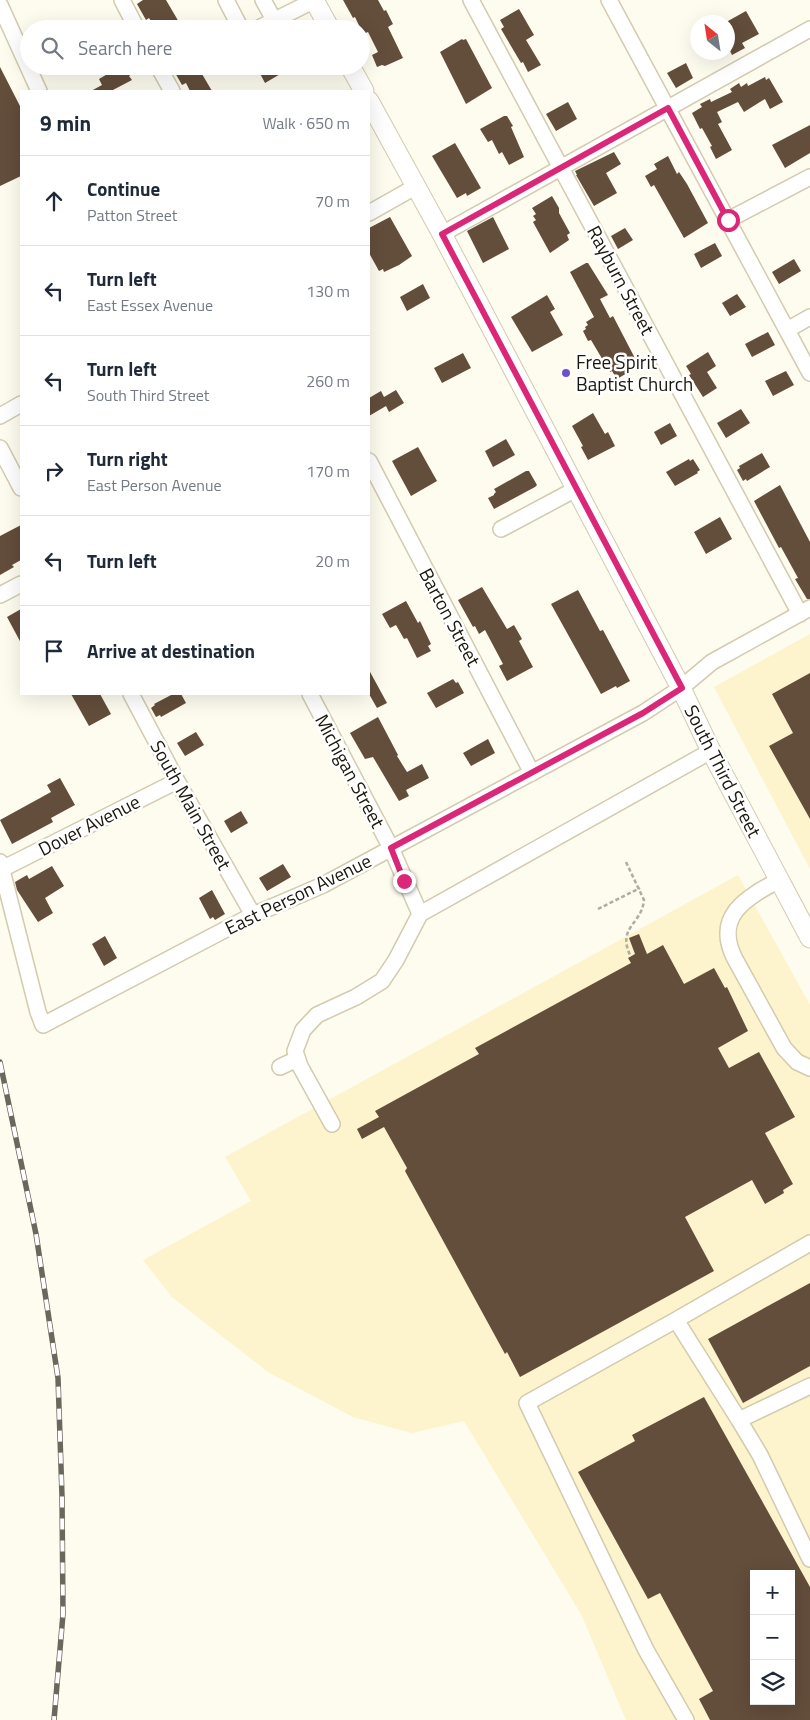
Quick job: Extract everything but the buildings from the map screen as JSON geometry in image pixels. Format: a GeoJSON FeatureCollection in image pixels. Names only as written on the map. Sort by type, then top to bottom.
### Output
{"type":"FeatureCollection","features":[{"type":"Feature","properties":{"kind":"main road"},"geometry":{"type":"LineString","coordinates":[[314,0],[325,20]]}},
{"type":"Feature","properties":{"kind":"main road"},"geometry":{"type":"LineString","coordinates":[[355,75],[363,90]]}},
{"type":"Feature","properties":{"kind":"main road","name":"South Third Street"},"geometry":{"type":"LineString","coordinates":[[370,102],[682,688],[712,751],[810,938]]}},
{"type":"Feature","properties":{"kind":"street"},"geometry":{"type":"LineString","coordinates":[[122,0],[132,20]]}},
{"type":"Feature","properties":{"kind":"street"},"geometry":{"type":"LineString","coordinates":[[226,0],[236,20]]}},
{"type":"Feature","properties":{"kind":"street"},"geometry":{"type":"LineString","coordinates":[[263,0],[274,20],[314,0]]}},
{"type":"Feature","properties":{"kind":"street","name":"Rayburn Street"},"geometry":{"type":"LineString","coordinates":[[471,0],[805,611]]}},
{"type":"Feature","properties":{"kind":"street"},"geometry":{"type":"LineString","coordinates":[[609,0],[810,373]]}},
{"type":"Feature","properties":{"kind":"street"},"geometry":{"type":"LineString","coordinates":[[0,5],[20,49]]}},
{"type":"Feature","properties":{"kind":"street"},"geometry":{"type":"LineString","coordinates":[[442,234],[810,29]]}},
{"type":"Feature","properties":{"kind":"street"},"geometry":{"type":"LineString","coordinates":[[32,75],[39,90]]}},
{"type":"Feature","properties":{"kind":"street"},"geometry":{"type":"LineString","coordinates":[[163,75],[171,90]]}},
{"type":"Feature","properties":{"kind":"street"},"geometry":{"type":"LineString","coordinates":[[728,220],[810,177]]}},
{"type":"Feature","properties":{"kind":"street"},"geometry":{"type":"LineString","coordinates":[[370,212],[415,187]]}},
{"type":"Feature","properties":{"kind":"street"},"geometry":{"type":"LineString","coordinates":[[787,330],[810,317]]}},
{"type":"Feature","properties":{"kind":"street"},"geometry":{"type":"LineString","coordinates":[[0,416],[20,405]]}},
{"type":"Feature","properties":{"kind":"street"},"geometry":{"type":"LineString","coordinates":[[0,448],[20,486]]}},
{"type":"Feature","properties":{"kind":"street","name":"Barton Street"},"geometry":{"type":"LineString","coordinates":[[370,463],[532,773]]}},
{"type":"Feature","properties":{"kind":"street"},"geometry":{"type":"LineString","coordinates":[[501,528],[576,490]]}},
{"type":"Feature","properties":{"kind":"street"},"geometry":{"type":"LineString","coordinates":[[0,595],[20,585]]}},
{"type":"Feature","properties":{"kind":"street","name":"East Person Avenue"},"geometry":{"type":"LineString","coordinates":[[1,866],[38,1012],[43,1025],[253,915],[323,885],[643,713],[682,688],[712,662],[805,611]]}},
{"type":"Feature","properties":{"kind":"street","name":"South Main Street"},"geometry":{"type":"LineString","coordinates":[[132,695],[253,915]]}},
{"type":"Feature","properties":{"kind":"street","name":"Michigan Street"},"geometry":{"type":"LineString","coordinates":[[311,695],[391,848],[420,914]]}},
{"type":"Feature","properties":{"kind":"street"},"geometry":{"type":"LineString","coordinates":[[332,1124],[309,1084],[295,1051],[303,1030],[317,1015],[382,981],[396,960],[420,914],[712,751]]}},
{"type":"Feature","properties":{"kind":"street","name":"Dover Avenue"},"geometry":{"type":"LineString","coordinates":[[1,866],[177,780]]}},
{"type":"Feature","properties":{"kind":"street"},"geometry":{"type":"LineString","coordinates":[[779,880],[755,893],[739,906],[729,922],[729,944],[735,959],[784,1048],[797,1062],[810,1068]]}},
{"type":"Feature","properties":{"kind":"street"},"geometry":{"type":"LineString","coordinates":[[280,1067],[297,1059]]}},
{"type":"Feature","properties":{"kind":"street"},"geometry":{"type":"LineString","coordinates":[[686,1720],[646,1650],[527,1403],[810,1243]]}},
{"type":"Feature","properties":{"kind":"street"},"geometry":{"type":"LineString","coordinates":[[676,1320],[760,1455],[810,1559]]}},
{"type":"Feature","properties":{"kind":"street"},"geometry":{"type":"LineString","coordinates":[[739,1420],[810,1386]]}},
{"type":"Feature","properties":{"kind":"path"},"geometry":{"type":"LineString","coordinates":[[626,862],[640,888],[644,900],[644,908],[641,914],[628,929],[626,935],[625,941],[630,955]]}},
{"type":"Feature","properties":{"kind":"path"},"geometry":{"type":"LineString","coordinates":[[598,909],[640,888]]}},
{"type":"Feature","properties":{"kind":"shaded area"},"geometry":{"type":"Polygon","coordinates":[[[810,634],[810,869],[714,687],[810,634]]]}},
{"type":"Feature","properties":{"kind":"shaded area"},"geometry":{"type":"Polygon","coordinates":[[[738,875],[810,1005],[810,1720],[626,1720],[581,1614],[464,1421],[412,1433],[353,1417],[268,1372],[172,1297],[143,1260],[251,1201],[225,1157],[738,875]]]}},
{"type":"Feature","properties":{"kind":"railway"},"geometry":{"type":"LineString","coordinates":[[0,1062],[36,1234],[58,1378],[63,1614],[54,1720]]}},
{"type":"Feature","properties":{"kind":"place","name":"Free Spirit Baptist Church"},"geometry":{"type":"Point","coordinates":[566,373]}},
{"type":"Feature","properties":{"kind":"route"},"geometry":{"type":"LineString","coordinates":[[404,881],[391,848],[643,713],[682,688],[442,234],[668,108],[728,220]]}}]}
